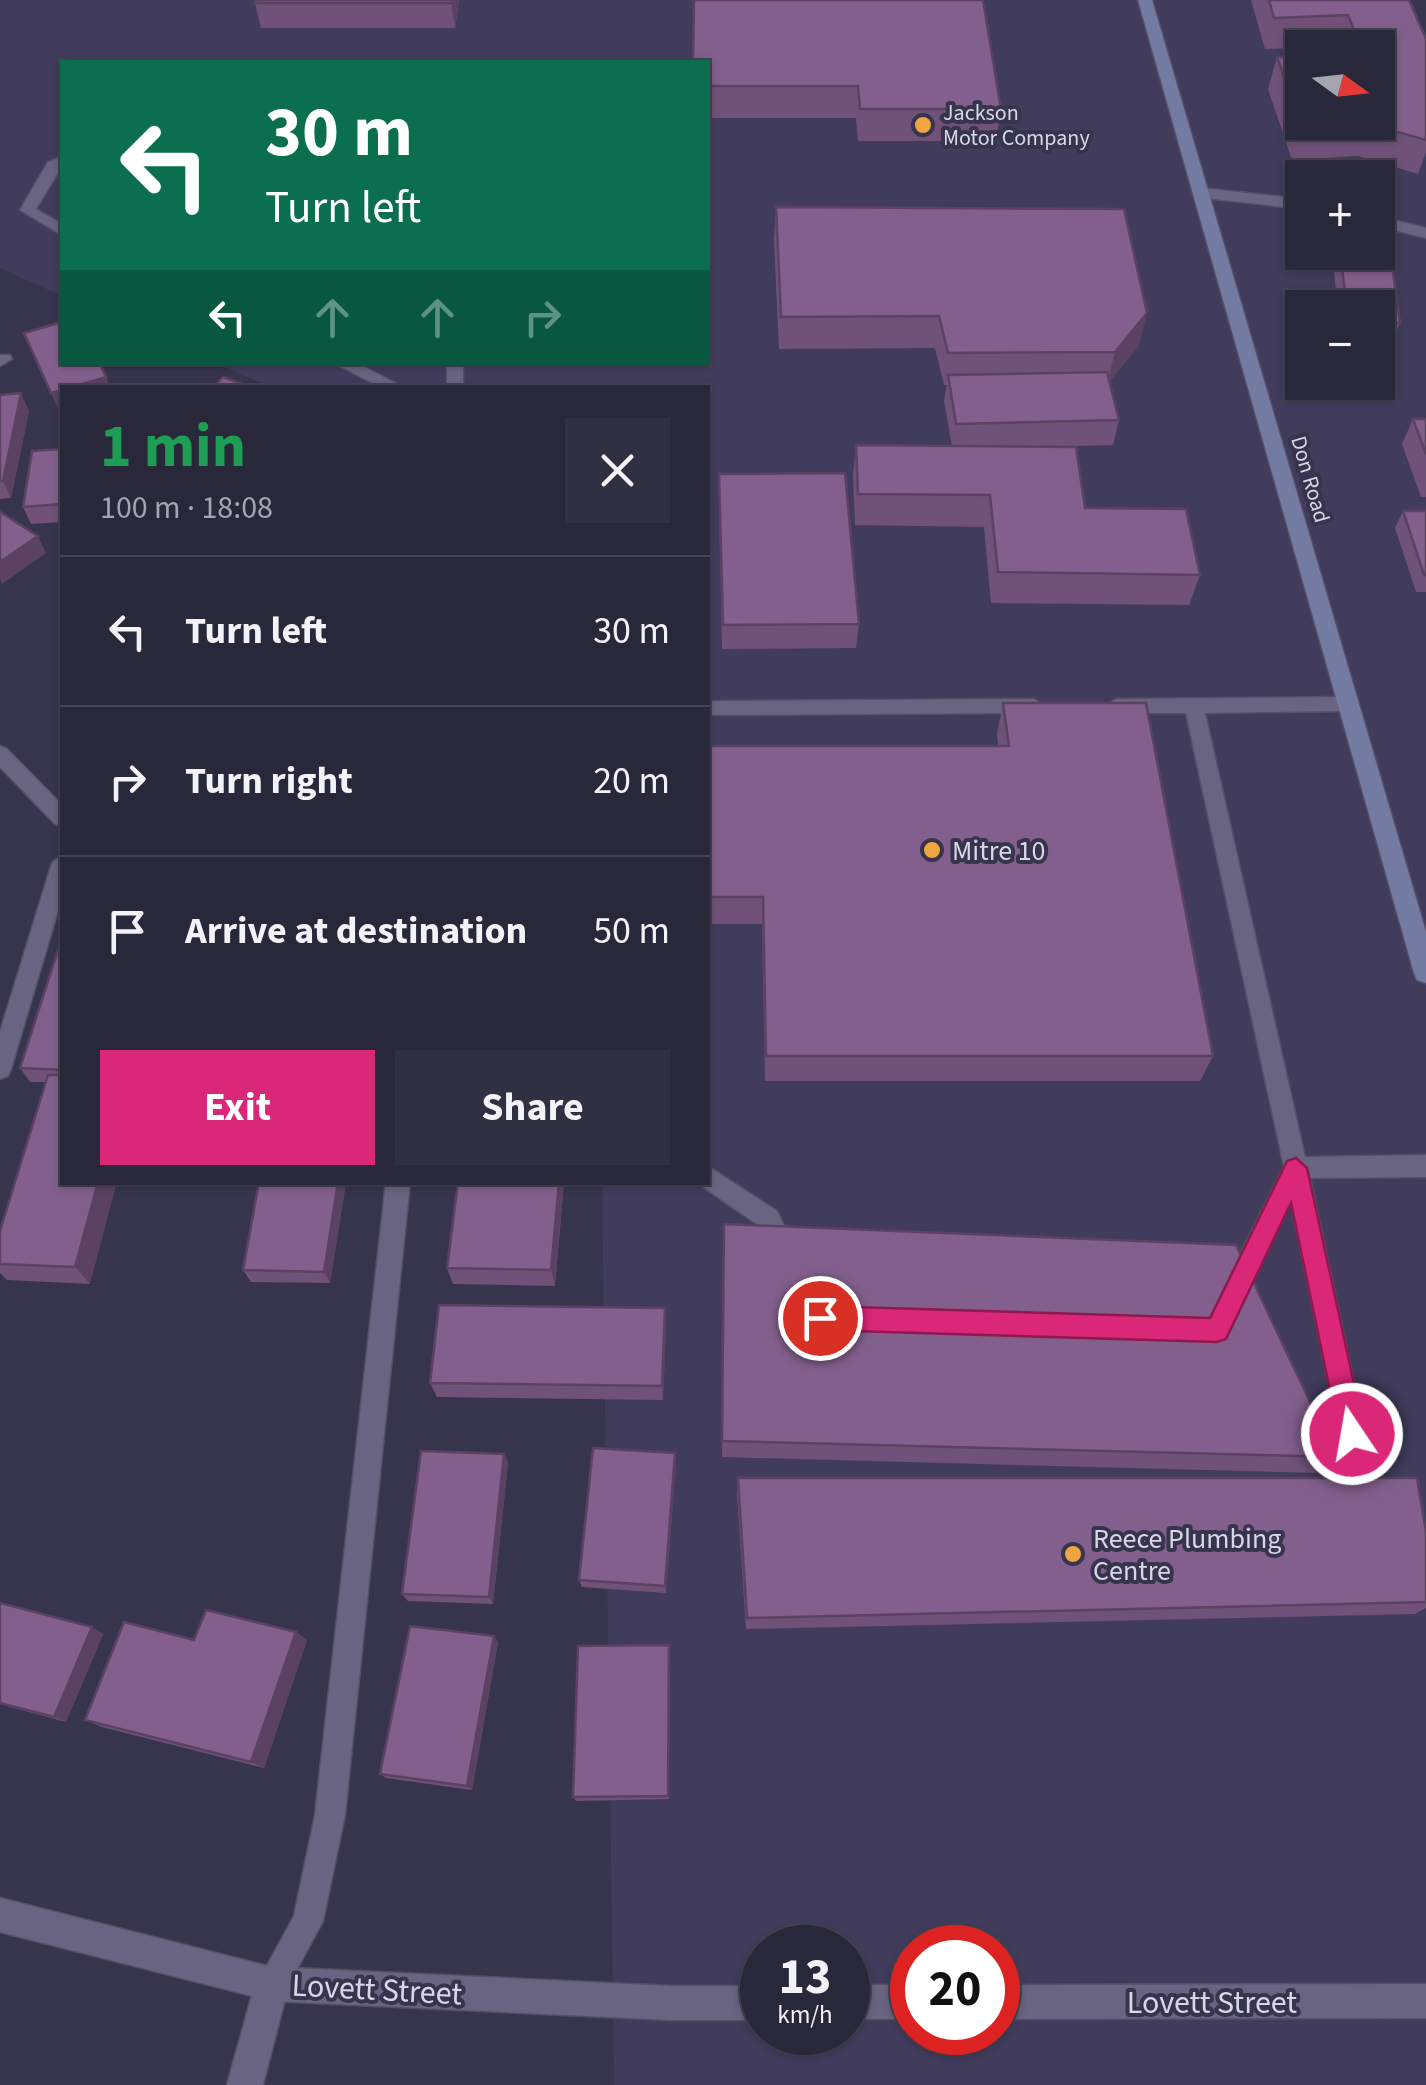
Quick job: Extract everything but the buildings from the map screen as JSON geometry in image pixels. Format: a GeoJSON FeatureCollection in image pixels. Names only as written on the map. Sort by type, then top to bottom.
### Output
{"type":"FeatureCollection","features":[{"type":"Feature","properties":{"kind":"main road","name":"Don Road"},"geometry":{"type":"LineString","coordinates":[[1145,0],[1426,973]]}},
{"type":"Feature","properties":{"kind":"street"},"geometry":{"type":"LineString","coordinates":[[1202,193],[1285,202]]}},
{"type":"Feature","properties":{"kind":"street"},"geometry":{"type":"LineString","coordinates":[[1395,225],[1426,233]]}},
{"type":"Feature","properties":{"kind":"street","name":"Lovett Street"},"geometry":{"type":"LineString","coordinates":[[0,1914],[272,1984],[740,2003]]}},
{"type":"Feature","properties":{"kind":"street"},"geometry":{"type":"LineString","coordinates":[[245,2085],[272,1984]]}},
{"type":"Feature","properties":{"kind":"street","name":"Lovett Street"},"geometry":{"type":"LineString","coordinates":[[1020,2002],[1426,2001]]}},
{"type":"Feature","properties":{"kind":"lane"},"geometry":{"type":"LineString","coordinates":[[60,162],[53,165],[28,210],[60,229]]}},
{"type":"Feature","properties":{"kind":"lane"},"geometry":{"type":"LineString","coordinates":[[347,365],[390,385]]}},
{"type":"Feature","properties":{"kind":"lane"},"geometry":{"type":"LineString","coordinates":[[1097,706],[1350,704]]}},
{"type":"Feature","properties":{"kind":"lane"},"geometry":{"type":"LineString","coordinates":[[1194,705],[1352,1434]]}},
{"type":"Feature","properties":{"kind":"lane"},"geometry":{"type":"LineString","coordinates":[[710,708],[1058,706]]}},
{"type":"Feature","properties":{"kind":"lane"},"geometry":{"type":"LineString","coordinates":[[0,754],[60,816]]}},
{"type":"Feature","properties":{"kind":"lane"},"geometry":{"type":"LineString","coordinates":[[0,1069],[60,870]]}},
{"type":"Feature","properties":{"kind":"lane"},"geometry":{"type":"LineString","coordinates":[[1296,1168],[1426,1166]]}},
{"type":"Feature","properties":{"kind":"lane"},"geometry":{"type":"LineString","coordinates":[[1222,1317],[1296,1168]]}},
{"type":"Feature","properties":{"kind":"lane"},"geometry":{"type":"LineString","coordinates":[[710,1179],[769,1219],[792,1266]]}},
{"type":"Feature","properties":{"kind":"lane"},"geometry":{"type":"LineString","coordinates":[[272,1984],[308,1920],[330,1815],[398,1185]]}},
{"type":"Feature","properties":{"kind":"shaded area"},"geometry":{"type":"Polygon","coordinates":[[[0,0],[1392,0],[1426,81],[1426,2085],[614,2085],[602,1185],[710,1185],[710,385],[265,385],[220,365],[710,365],[710,60],[60,60],[60,295],[0,268],[0,0]]]}},
{"type":"Feature","properties":{"kind":"place","name":"Jackson Motor Company"},"geometry":{"type":"Point","coordinates":[923,125]}},
{"type":"Feature","properties":{"kind":"place","name":"Mitre 10"},"geometry":{"type":"Point","coordinates":[932,850]}},
{"type":"Feature","properties":{"kind":"place","name":"Reece Plumbing Centre"},"geometry":{"type":"Point","coordinates":[1073,1554]}},
{"type":"Feature","properties":{"kind":"route"},"geometry":{"type":"LineString","coordinates":[[820,1318],[1217,1330],[1296,1168],[1352,1434]]}}]}
